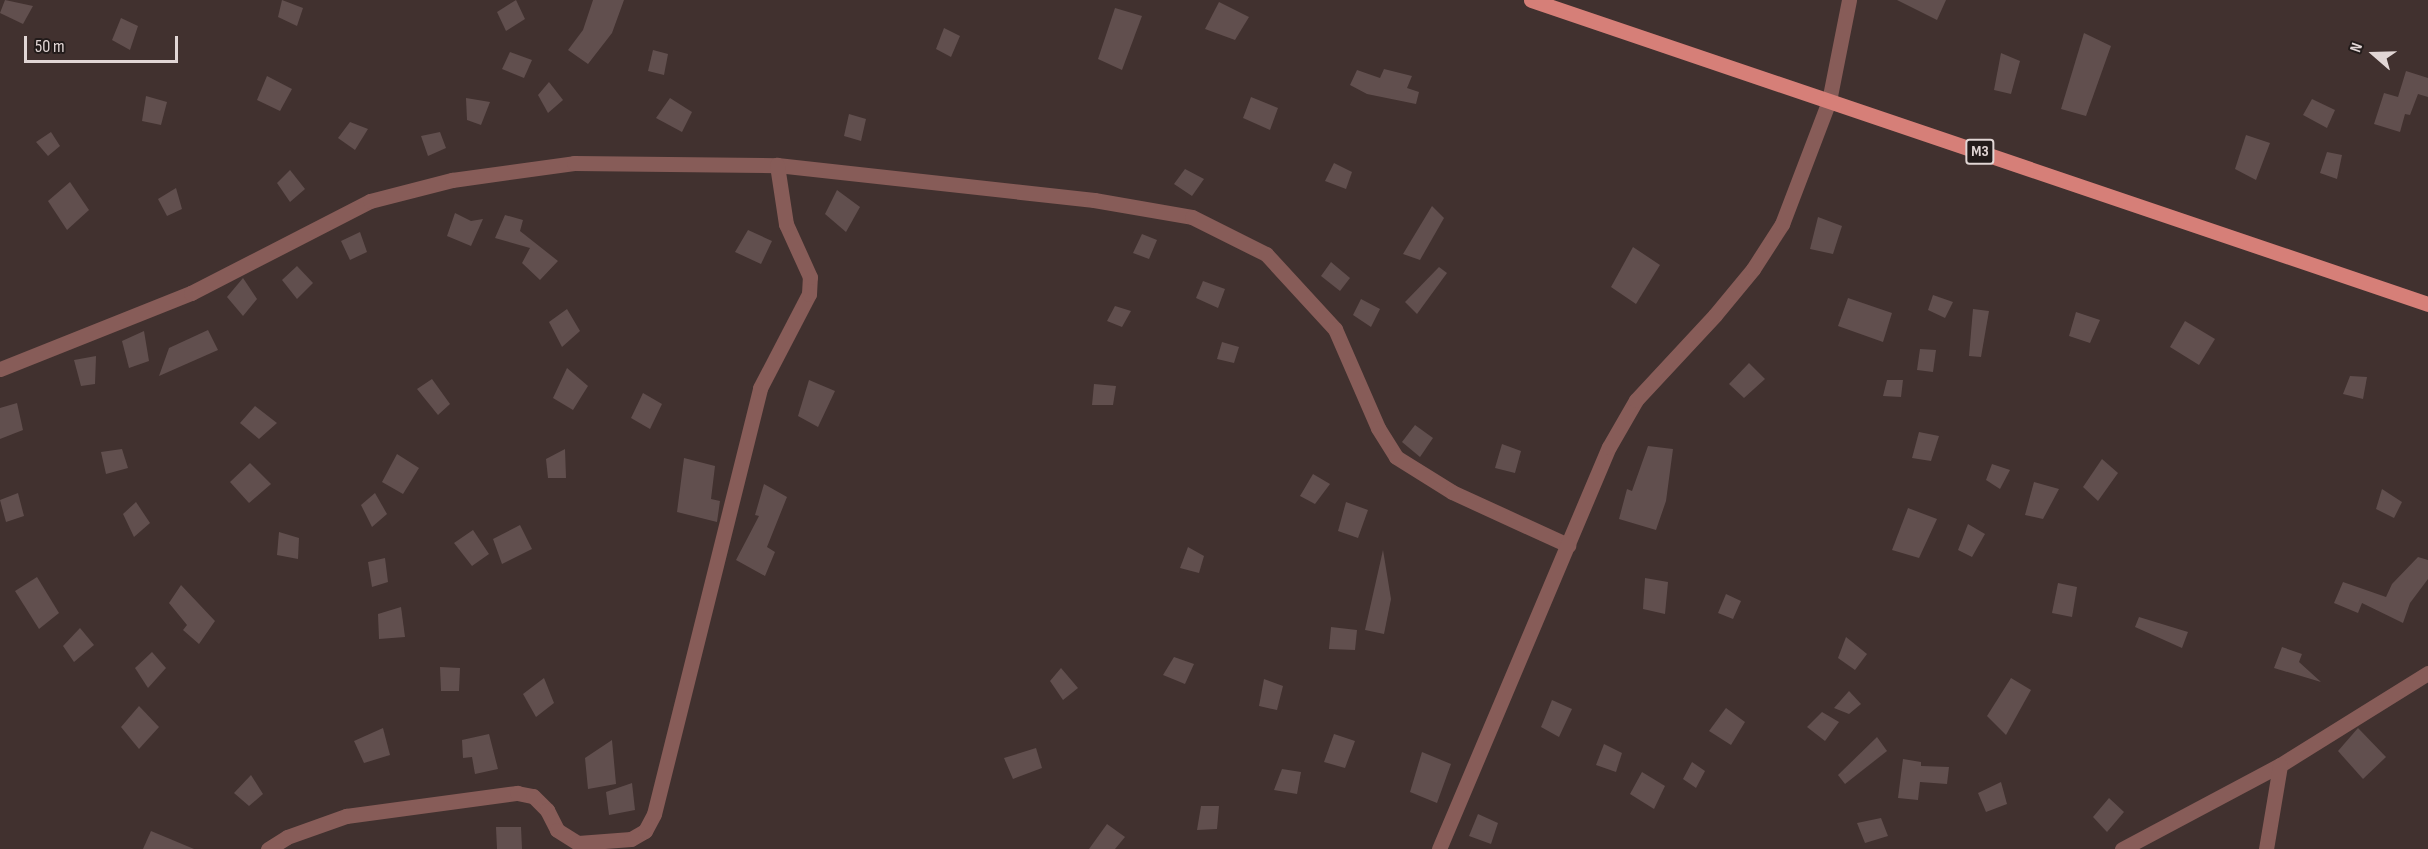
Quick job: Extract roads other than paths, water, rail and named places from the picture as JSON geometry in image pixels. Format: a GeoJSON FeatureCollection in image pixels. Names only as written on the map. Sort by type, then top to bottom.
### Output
{"type":"FeatureCollection","features":[{"type":"Feature","properties":{"kind":"main road","name":"M3"},"geometry":{"type":"LineString","coordinates":[[1532,0],[2428,304]]}},
{"type":"Feature","properties":{"kind":"street"},"geometry":{"type":"LineString","coordinates":[[1439,849],[1609,447],[1636,400],[1715,315],[1753,269],[1782,224],[1829,101],[1849,0]]}},
{"type":"Feature","properties":{"kind":"street"},"geometry":{"type":"LineString","coordinates":[[0,369],[191,293],[370,201],[452,180],[574,163],[777,165],[1094,200],[1192,217],[1266,254],[1309,296],[1335,329],[1378,428],[1396,457],[1452,492],[1568,545]]}},
{"type":"Feature","properties":{"kind":"street"},"geometry":{"type":"LineString","coordinates":[[268,849],[287,837],[346,816],[517,794],[533,796],[547,810],[557,830],[578,843],[631,839],[645,831],[657,803],[760,388],[809,294],[810,277],[786,224],[777,165]]}},
{"type":"Feature","properties":{"kind":"street"},"geometry":{"type":"LineString","coordinates":[[2122,849],[2280,765],[2428,673]]}},
{"type":"Feature","properties":{"kind":"street"},"geometry":{"type":"LineString","coordinates":[[2266,849],[2280,765]]}}]}
